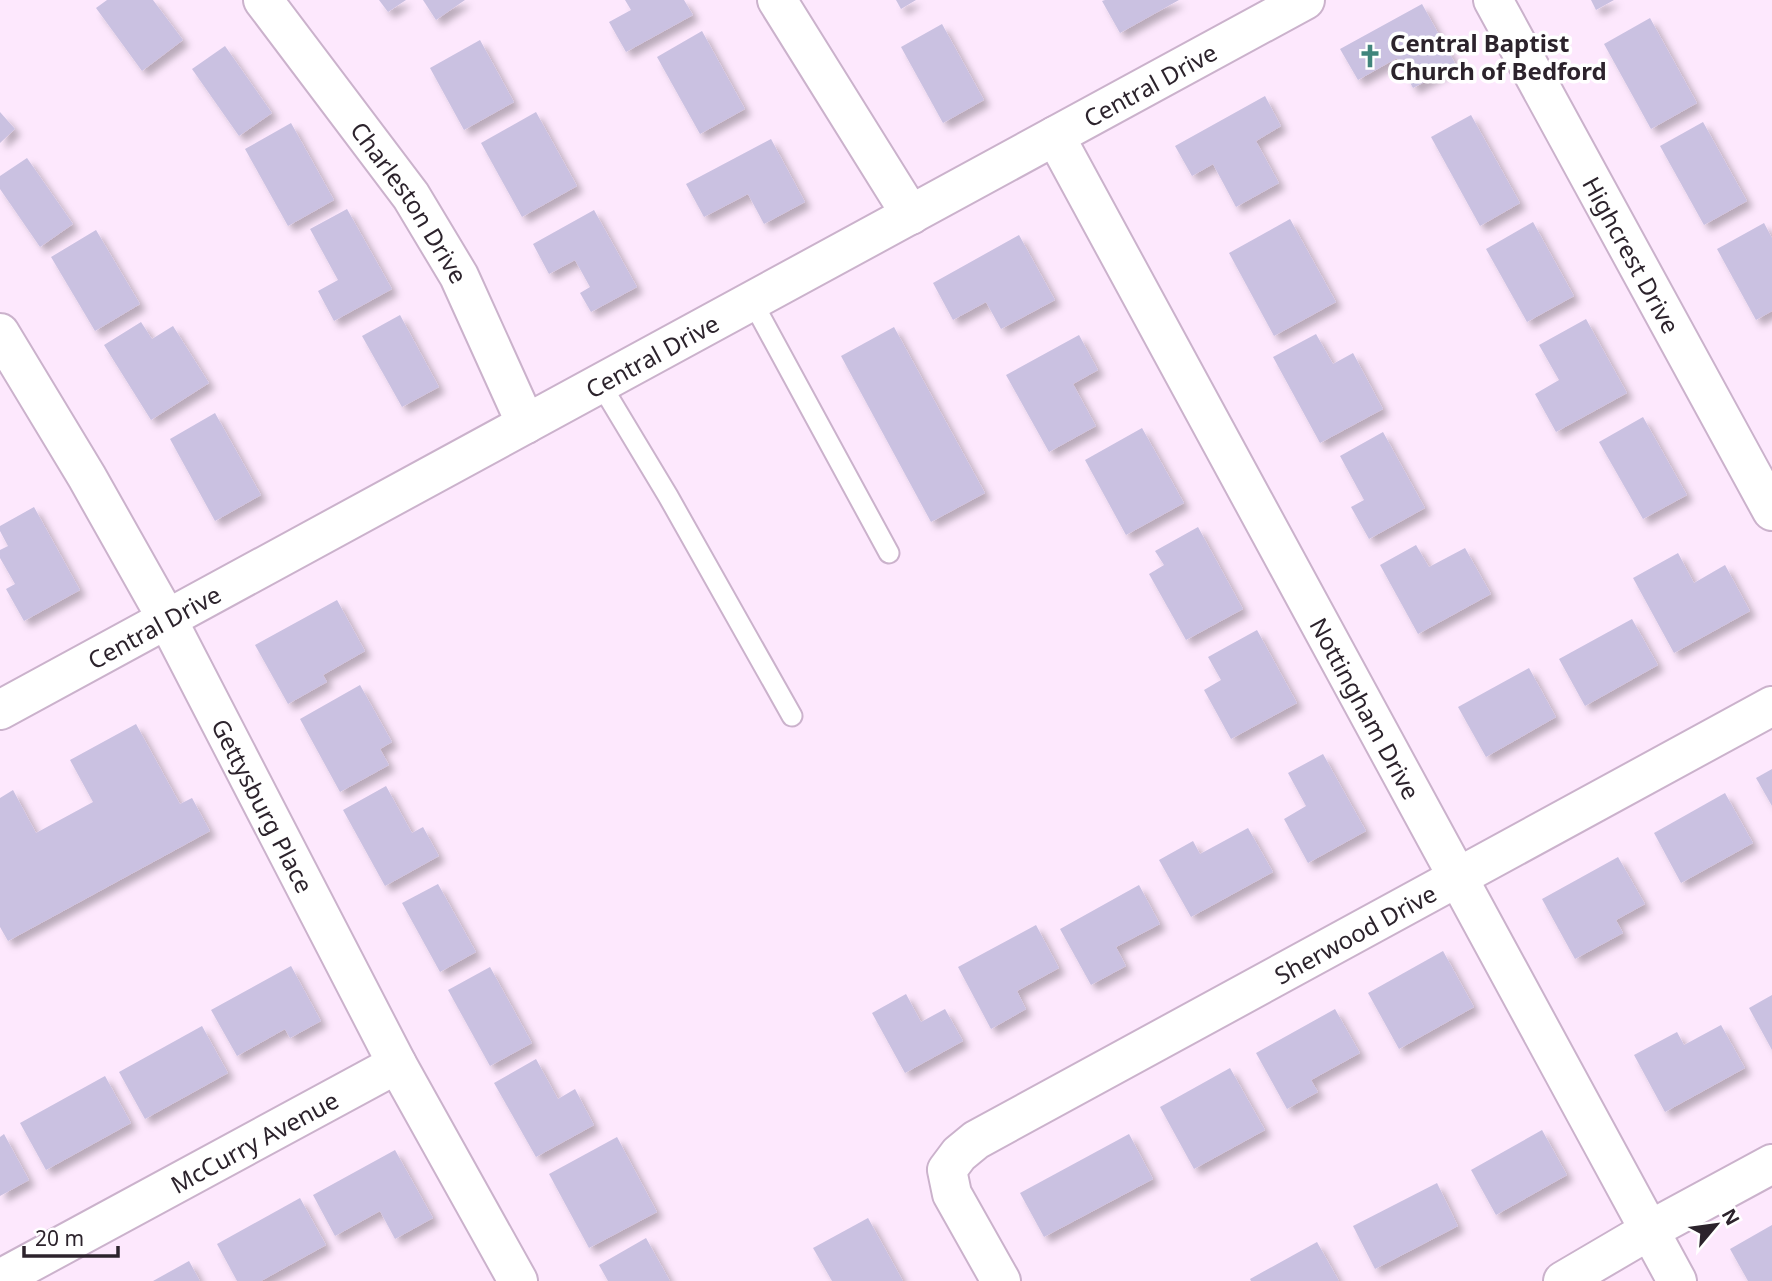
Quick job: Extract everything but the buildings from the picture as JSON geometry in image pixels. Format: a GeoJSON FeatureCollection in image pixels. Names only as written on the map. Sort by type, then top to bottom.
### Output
{"type":"FeatureCollection","features":[{"type":"Feature","properties":{"kind":"street","name":"Charleston Drive"},"geometry":{"type":"LineString","coordinates":[[263,0],[411,196],[459,276],[526,424]]}},
{"type":"Feature","properties":{"kind":"street"},"geometry":{"type":"LineString","coordinates":[[777,0],[911,215]]}},
{"type":"Feature","properties":{"kind":"street","name":"Highcrest Drive"},"geometry":{"type":"LineString","coordinates":[[1493,0],[1772,511]]}},
{"type":"Feature","properties":{"kind":"street","name":"Central Drive"},"geometry":{"type":"LineString","coordinates":[[0,710],[1055,136],[1281,6]]}},
{"type":"Feature","properties":{"kind":"street","name":"Nottingham Drive"},"geometry":{"type":"LineString","coordinates":[[1055,136],[1677,1281]]}},
{"type":"Feature","properties":{"kind":"street","name":"Gettysburg Place"},"geometry":{"type":"LineString","coordinates":[[0,333],[87,477],[167,619],[397,1064],[518,1281]]}},
{"type":"Feature","properties":{"kind":"street","name":"Sherwood Drive"},"geometry":{"type":"LineString","coordinates":[[1001,1281],[952,1194],[947,1170],[959,1154],[976,1140],[1772,706]]}},
{"type":"Feature","properties":{"kind":"street","name":"McCurry Avenue"},"geometry":{"type":"LineString","coordinates":[[0,1279],[397,1064]]}},
{"type":"Feature","properties":{"kind":"street"},"geometry":{"type":"LineString","coordinates":[[1563,1281],[1772,1164]]}},
{"type":"Feature","properties":{"kind":"lane"},"geometry":{"type":"LineString","coordinates":[[752,300],[889,553]]}},
{"type":"Feature","properties":{"kind":"lane"},"geometry":{"type":"LineString","coordinates":[[600,383],[668,496],[792,716]]}},
{"type":"Feature","properties":{"kind":"place","name":"Central Baptist Church of Bedford"},"geometry":{"type":"Point","coordinates":[1370,56]}}]}
